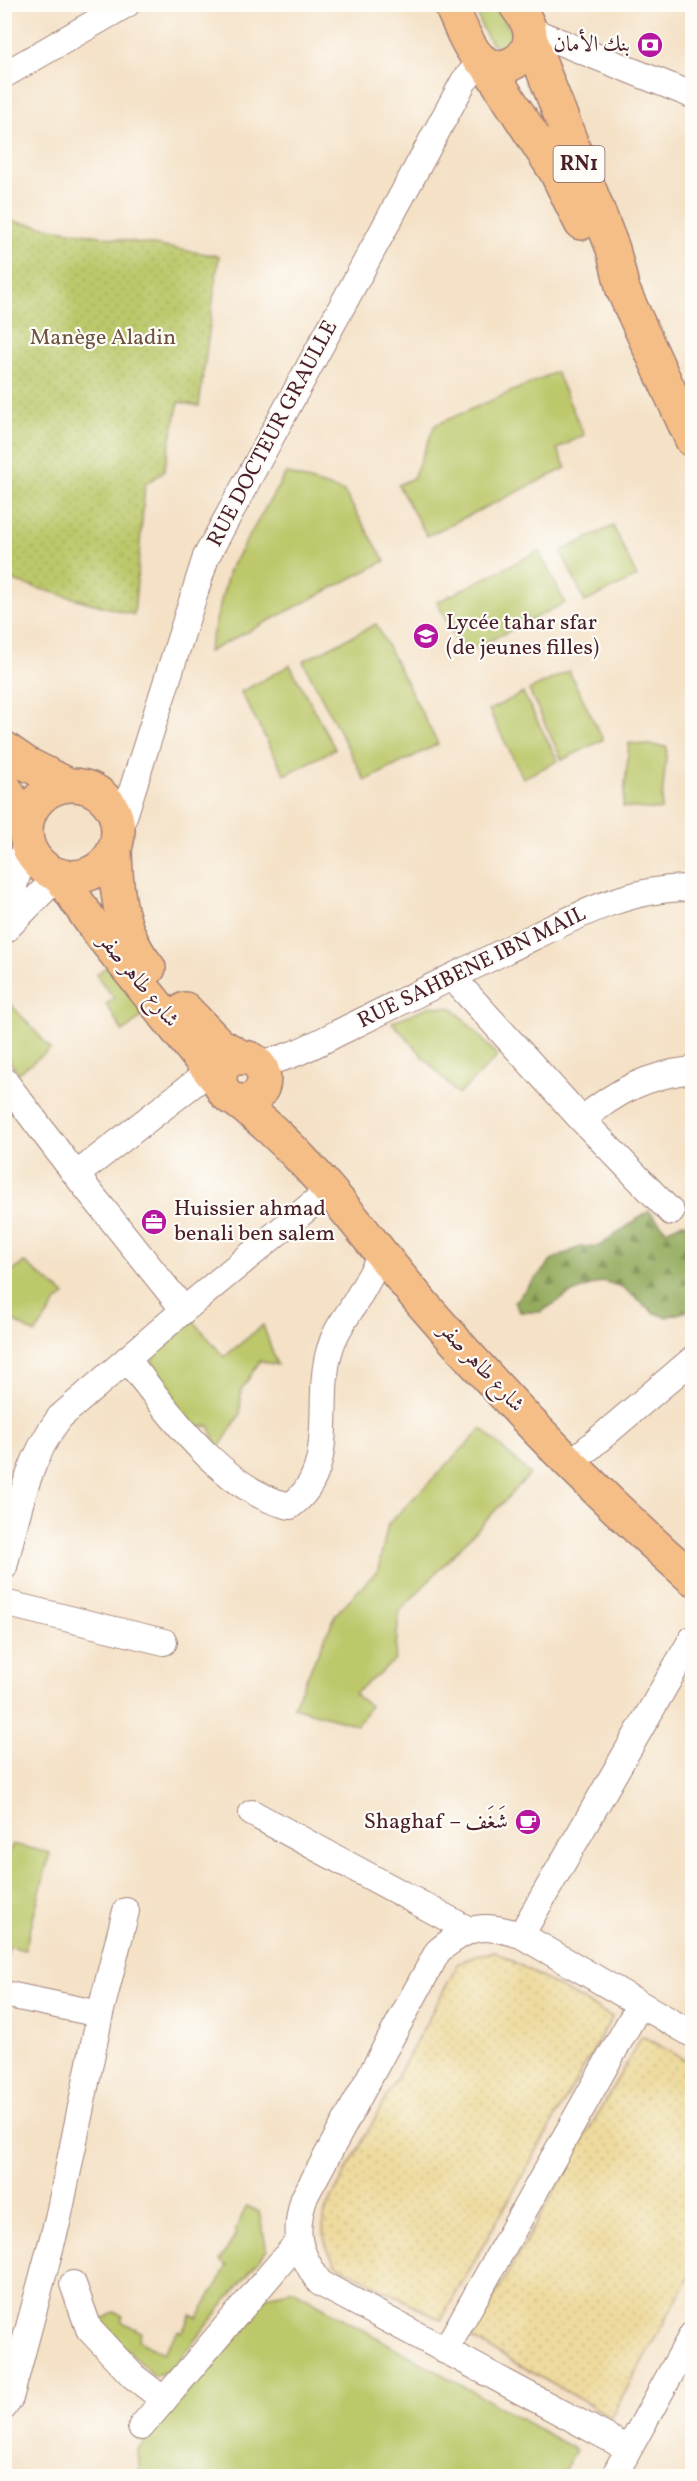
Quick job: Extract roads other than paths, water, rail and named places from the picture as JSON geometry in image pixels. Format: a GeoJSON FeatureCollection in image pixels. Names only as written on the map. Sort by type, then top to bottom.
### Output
{"type":"FeatureCollection","features":[{"type":"Feature","properties":{"kind":"main road","name":"RN1"},"geometry":{"type":"LineString","coordinates":[[450,4],[477,57],[486,64],[556,172],[597,254],[623,290],[690,427]]}},
{"type":"Feature","properties":{"kind":"main road","name":"RN1"},"geometry":{"type":"LineString","coordinates":[[525,25],[613,249],[623,290]]}},
{"type":"Feature","properties":{"kind":"main road"},"geometry":{"type":"LineString","coordinates":[[486,64],[495,67],[516,63],[528,49],[525,25]]}},
{"type":"Feature","properties":{"kind":"main road"},"geometry":{"type":"LineString","coordinates":[[4,748],[27,764],[69,785],[94,790],[112,808],[117,841],[98,870],[72,877],[59,875],[38,861],[27,832],[4,786]]}},
{"type":"Feature","properties":{"kind":"main road"},"geometry":{"type":"LineString","coordinates":[[27,832],[31,811],[40,798],[53,789],[69,785]]}},
{"type":"Feature","properties":{"kind":"main road","name":"شارع طاهر صفر"},"geometry":{"type":"LineString","coordinates":[[117,841],[117,893],[127,934],[141,959],[199,1025],[219,1044],[254,1067],[287,1142]]}},
{"type":"Feature","properties":{"kind":"main road","name":"شارع طاهر صفر"},"geometry":{"type":"LineString","coordinates":[[59,875],[96,929],[222,1085],[287,1142],[463,1351],[571,1463],[693,1578]]}},
{"type":"Feature","properties":{"kind":"main road"},"geometry":{"type":"LineString","coordinates":[[222,1085],[221,1071],[230,1061],[254,1067]]}},
{"type":"Feature","properties":{"kind":"street"},"geometry":{"type":"LineString","coordinates":[[4,75],[127,4]]}},
{"type":"Feature","properties":{"kind":"street"},"geometry":{"type":"LineString","coordinates":[[525,25],[693,95]]}},
{"type":"Feature","properties":{"kind":"street","name":"RUE DOCTEUR GRAULLE"},"geometry":{"type":"LineString","coordinates":[[117,841],[206,557],[464,81],[472,72],[486,64]]}},
{"type":"Feature","properties":{"kind":"street"},"geometry":{"type":"LineString","coordinates":[[4,922],[27,832]]}},
{"type":"Feature","properties":{"kind":"street"},"geometry":{"type":"LineString","coordinates":[[4,931],[59,875]]}},
{"type":"Feature","properties":{"kind":"street","name":"RUE SAHBENE IBN MAIL"},"geometry":{"type":"LineString","coordinates":[[254,1067],[329,1037],[596,907],[643,892],[666,888],[693,888]]}},
{"type":"Feature","properties":{"kind":"street"},"geometry":{"type":"LineString","coordinates":[[452,977],[582,1120],[671,1212]]}},
{"type":"Feature","properties":{"kind":"street"},"geometry":{"type":"LineString","coordinates":[[582,1120],[615,1093],[668,1072],[693,1070]]}},
{"type":"Feature","properties":{"kind":"street"},"geometry":{"type":"LineString","coordinates":[[4,1080],[76,1175],[184,1310]]}},
{"type":"Feature","properties":{"kind":"street"},"geometry":{"type":"LineString","coordinates":[[76,1175],[222,1085]]}},
{"type":"Feature","properties":{"kind":"street"},"geometry":{"type":"LineString","coordinates":[[4,1567],[9,1529],[33,1461],[45,1438],[60,1417],[184,1310],[328,1191]]}},
{"type":"Feature","properties":{"kind":"street"},"geometry":{"type":"LineString","coordinates":[[127,1359],[199,1448],[256,1492],[276,1503],[290,1506],[310,1485],[320,1457],[329,1351],[340,1324],[356,1302],[381,1256]]}},
{"type":"Feature","properties":{"kind":"street"},"geometry":{"type":"LineString","coordinates":[[571,1463],[693,1360]]}},
{"type":"Feature","properties":{"kind":"street"},"geometry":{"type":"LineString","coordinates":[[4,1603],[164,1642]]}},
{"type":"Feature","properties":{"kind":"street"},"geometry":{"type":"LineString","coordinates":[[521,1935],[693,1639]]}},
{"type":"Feature","properties":{"kind":"street"},"geometry":{"type":"LineString","coordinates":[[252,1813],[469,1930]]}},
{"type":"Feature","properties":{"kind":"street"},"geometry":{"type":"LineString","coordinates":[[4,2407],[10,2398],[58,2219],[100,2014],[126,1911]]}},
{"type":"Feature","properties":{"kind":"street"},"geometry":{"type":"LineString","coordinates":[[629,2449],[320,2283],[305,2263],[298,2242],[297,2219],[304,2198],[438,1951],[469,1930],[492,1926],[521,1935],[693,2034]]}},
{"type":"Feature","properties":{"kind":"street"},"geometry":{"type":"LineString","coordinates":[[4,1994],[100,2014]]}},
{"type":"Feature","properties":{"kind":"street"},"geometry":{"type":"LineString","coordinates":[[445,2351],[640,2004]]}},
{"type":"Feature","properties":{"kind":"street"},"geometry":{"type":"LineString","coordinates":[[141,2427],[298,2242]]}},
{"type":"Feature","properties":{"kind":"street"},"geometry":{"type":"LineString","coordinates":[[73,2284],[89,2329],[133,2376],[164,2400]]}},
{"type":"Feature","properties":{"kind":"street"},"geometry":{"type":"LineString","coordinates":[[614,2476],[629,2449],[685,2365],[693,2336]]}},
{"type":"Feature","properties":{"kind":"place","name":"بنك الأمان"},"geometry":{"type":"Point","coordinates":[650,45]}},
{"type":"Feature","properties":{"kind":"place","name":"Lycée tahar sfar (de jeunes filles)"},"geometry":{"type":"Point","coordinates":[426,636]}},
{"type":"Feature","properties":{"kind":"place","name":"Huissier ahmad benali ben salem"},"geometry":{"type":"Point","coordinates":[154,1222]}},
{"type":"Feature","properties":{"kind":"place","name":"Shaghaf – شَغَف"},"geometry":{"type":"Point","coordinates":[528,1822]}},
{"type":"Feature","properties":{"kind":"park label","name":"Manège Aladin"},"geometry":{"type":"Point","coordinates":[103,338]}}]}
